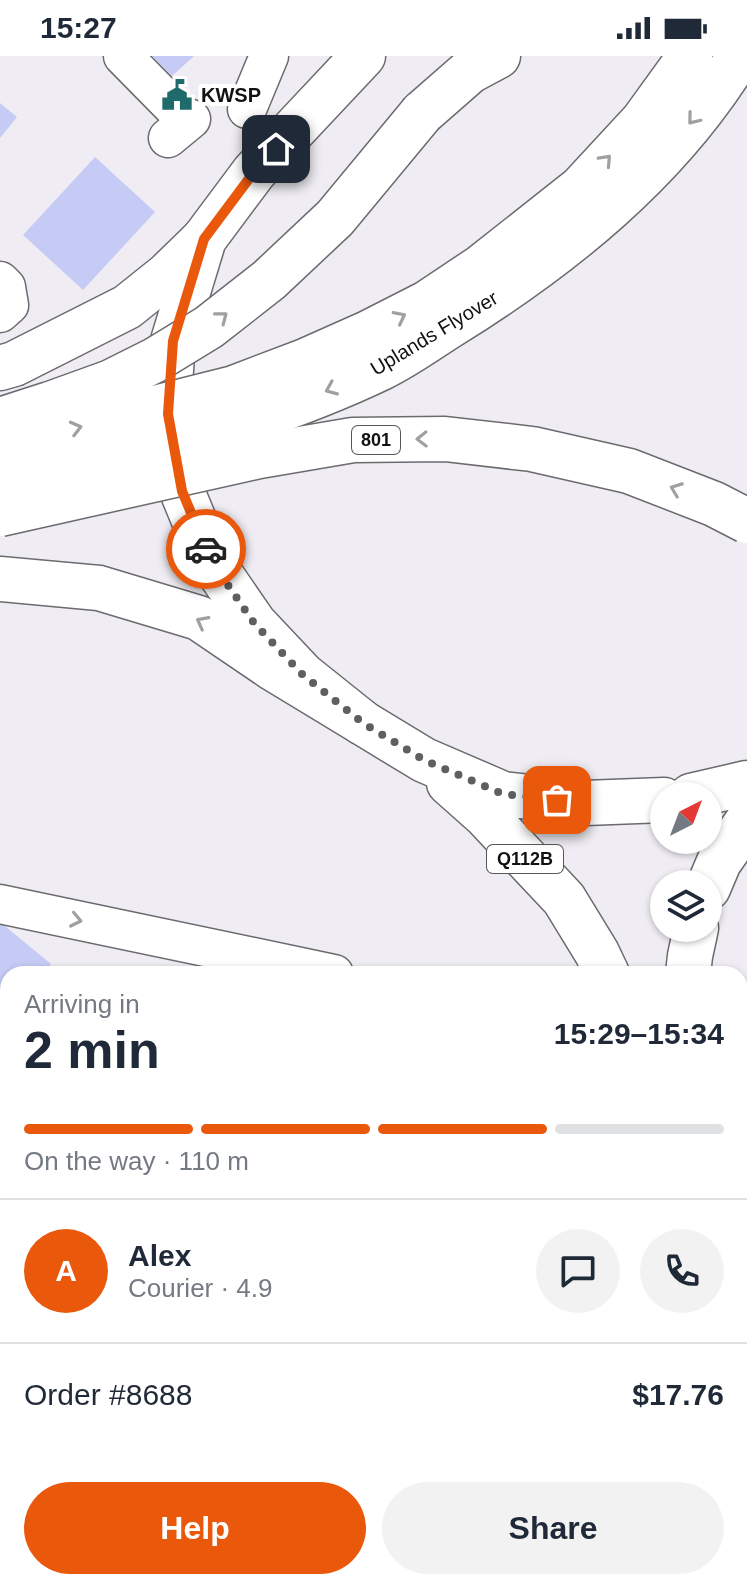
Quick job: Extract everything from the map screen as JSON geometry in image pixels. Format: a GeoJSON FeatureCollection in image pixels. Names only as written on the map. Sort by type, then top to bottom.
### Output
{"type":"FeatureCollection","features":[{"type":"Feature","properties":{"kind":"main road"},"geometry":{"type":"LineString","coordinates":[[319,104],[325,56]]}},
{"type":"Feature","properties":{"kind":"main road"},"geometry":{"type":"LineString","coordinates":[[0,368],[14,364],[127,307],[167,275],[204,239],[254,172],[363,56]]}},
{"type":"Feature","properties":{"kind":"main road"},"geometry":{"type":"LineString","coordinates":[[0,420],[111,382],[209,327],[269,280],[335,218],[422,113],[470,71],[498,56]]}},
{"type":"Feature","properties":{"kind":"main road","name":"Uplands Flyover"},"geometry":{"type":"LineString","coordinates":[[0,447],[234,388],[305,361],[427,303],[481,267],[581,188],[643,121],[690,56]]}},
{"type":"Feature","properties":{"kind":"main road","name":"Uplands Flyover"},"geometry":{"type":"LineString","coordinates":[[0,491],[239,424],[309,399],[383,367],[500,295],[600,218],[661,158],[723,81],[739,56]]}},
{"type":"Feature","properties":{"kind":"main road"},"geometry":{"type":"LineString","coordinates":[[204,239],[173,341],[168,414],[182,491],[210,559],[254,623],[303,675],[363,723]]}},
{"type":"Feature","properties":{"kind":"main road","name":"801"},"geometry":{"type":"LineString","coordinates":[[0,514],[259,456],[353,440],[445,439],[532,449],[629,471],[714,504],[747,521]]}},
{"type":"Feature","properties":{"kind":"main road"},"geometry":{"type":"LineString","coordinates":[[0,579],[99,588],[199,618],[274,669],[424,760],[503,794],[585,803],[650,801]]}},
{"type":"Feature","properties":{"kind":"main road","name":"Q112B"},"geometry":{"type":"LineString","coordinates":[[424,760],[485,815],[564,899],[603,966]]}},
{"type":"Feature","properties":{"kind":"main road"},"geometry":{"type":"LineString","coordinates":[[722,789],[747,783]]}},
{"type":"Feature","properties":{"kind":"main road"},"geometry":{"type":"LineString","coordinates":[[716,870],[747,822]]}},
{"type":"Feature","properties":{"kind":"main road"},"geometry":{"type":"LineString","coordinates":[[689,966],[693,942]]}},
{"type":"Feature","properties":{"kind":"street"},"geometry":{"type":"LineString","coordinates":[[123,56],[183,117],[191,119],[168,138]]}},
{"type":"Feature","properties":{"kind":"street"},"geometry":{"type":"LineString","coordinates":[[247,109],[269,56]]}},
{"type":"Feature","properties":{"kind":"street"},"geometry":{"type":"LineString","coordinates":[[0,281],[6,287],[9,305],[0,313]]}},
{"type":"Feature","properties":{"kind":"street"},"geometry":{"type":"LineString","coordinates":[[0,904],[296,966]]}},
{"type":"Feature","properties":{"kind":"building"},"geometry":{"type":"Polygon","coordinates":[[[152,56],[194,56],[172,76],[152,56]]]}},
{"type":"Feature","properties":{"kind":"building"},"geometry":{"type":"Polygon","coordinates":[[[0,103],[17,117],[0,138],[0,103]]]}},
{"type":"Feature","properties":{"kind":"building"},"geometry":{"type":"Polygon","coordinates":[[[95,157],[155,212],[83,290],[23,235],[95,157]]]}},
{"type":"Feature","properties":{"kind":"building"},"geometry":{"type":"Polygon","coordinates":[[[0,922],[51,964],[49,966],[0,966],[0,922]]]}},
{"type":"Feature","properties":{"kind":"way so far"},"geometry":{"type":"LineString","coordinates":[[206,549],[254,623],[303,675],[363,723],[424,760],[503,794],[557,800]]}},
{"type":"Feature","properties":{"kind":"place","name":"KWSP"},"geometry":{"type":"Point","coordinates":[177,95]}},
{"type":"Feature","properties":{"kind":"route"},"geometry":{"type":"LineString","coordinates":[[206,549],[182,491],[168,414],[173,341],[204,239],[254,172],[276,149]]}}]}
